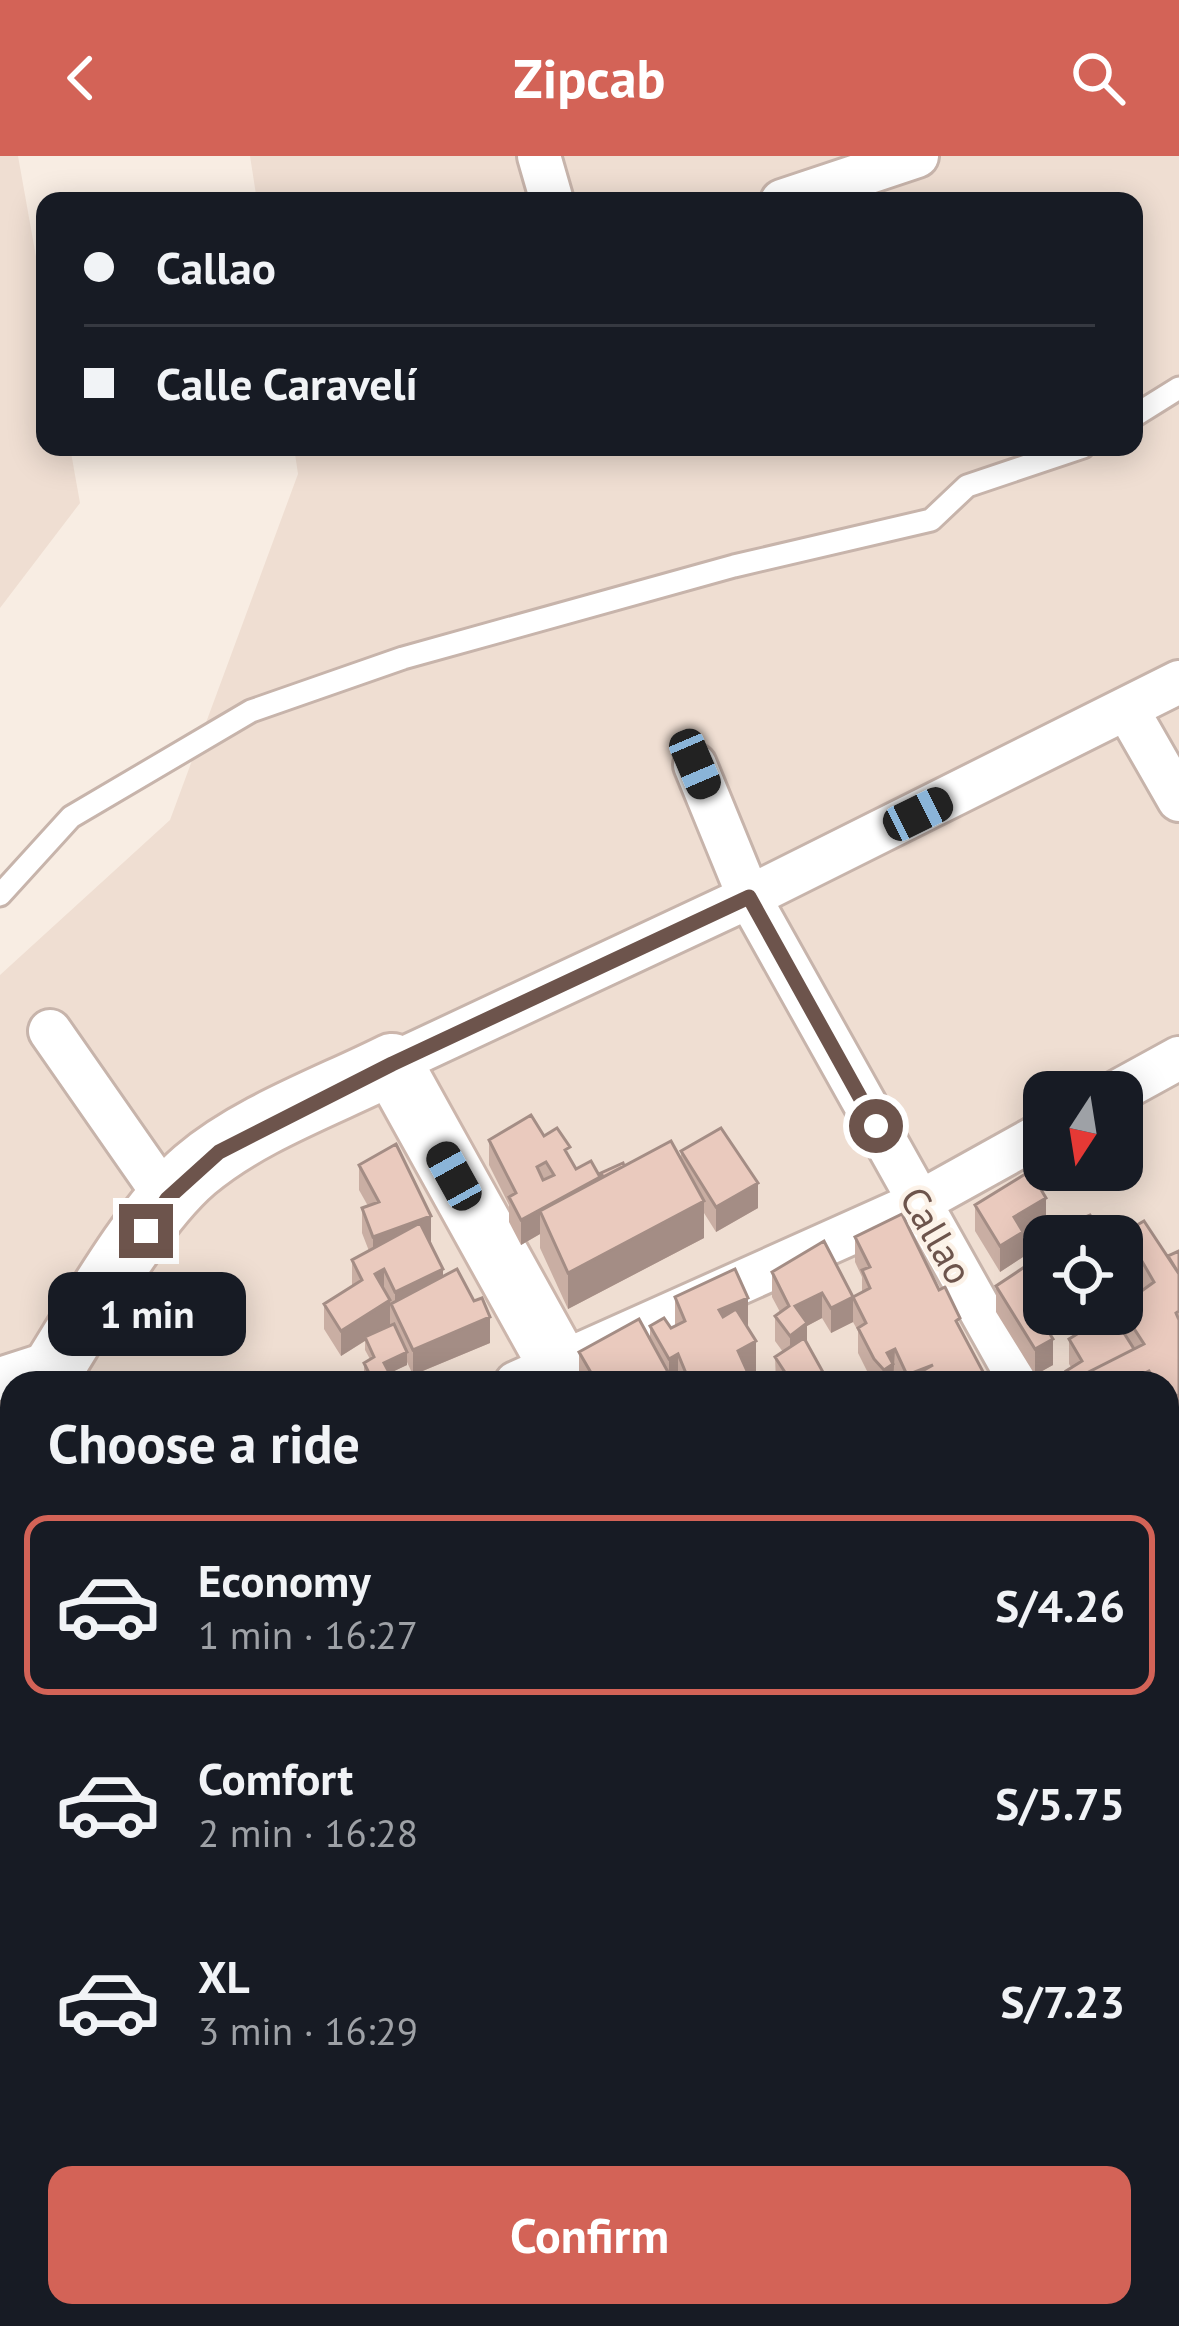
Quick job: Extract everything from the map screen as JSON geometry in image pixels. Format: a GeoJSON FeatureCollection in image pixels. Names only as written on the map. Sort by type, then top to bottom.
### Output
{"type":"FeatureCollection","features":[{"type":"Feature","properties":{"kind":"street"},"geometry":{"type":"LineString","coordinates":[[539,156],[549,192]]}},
{"type":"Feature","properties":{"kind":"street"},"geometry":{"type":"LineString","coordinates":[[809,192],[917,156]]}},
{"type":"Feature","properties":{"kind":"street"},"geometry":{"type":"LineString","coordinates":[[51,1371],[167,1199],[219,1152],[392,1064],[749,897],[1179,682]]}},
{"type":"Feature","properties":{"kind":"street"},"geometry":{"type":"LineString","coordinates":[[1128,711],[1179,800]]}},
{"type":"Feature","properties":{"kind":"street","name":"Callao"},"geometry":{"type":"LineString","coordinates":[[695,764],[749,897],[1014,1371]]}},
{"type":"Feature","properties":{"kind":"street"},"geometry":{"type":"LineString","coordinates":[[50,1031],[167,1199]]}},
{"type":"Feature","properties":{"kind":"street"},"geometry":{"type":"LineString","coordinates":[[1143,1078],[1179,1058]]}},
{"type":"Feature","properties":{"kind":"street"},"geometry":{"type":"LineString","coordinates":[[392,1064],[545,1371]]}},
{"type":"Feature","properties":{"kind":"street"},"geometry":{"type":"LineString","coordinates":[[561,1371],[918,1202],[1023,1144]]}},
{"type":"Feature","properties":{"kind":"lane"},"geometry":{"type":"LineString","coordinates":[[1143,410],[1179,388]]}},
{"type":"Feature","properties":{"kind":"lane"},"geometry":{"type":"LineString","coordinates":[[0,895],[71,817],[251,710],[404,658],[734,566],[932,520],[967,486],[1056,456]]}},
{"type":"Feature","properties":{"kind":"shaded area"},"geometry":{"type":"Polygon","coordinates":[[[0,156],[18,156],[36,257],[36,456],[72,456],[80,503],[0,608],[0,156]]]}},
{"type":"Feature","properties":{"kind":"shaded area"},"geometry":{"type":"Polygon","coordinates":[[[250,156],[1179,156],[1179,1371],[0,1371],[0,975],[170,820],[298,474],[295,456],[1143,456],[1143,192],[256,192],[250,156]]]}},
{"type":"Feature","properties":{"kind":"building"},"geometry":{"type":"Polygon","coordinates":[[[531,1115],[544,1136],[557,1128],[570,1147],[565,1150],[576,1169],[591,1161],[600,1177],[521,1220],[509,1197],[516,1193],[489,1140],[531,1115]],[[546,1162],[537,1167],[543,1180],[554,1175],[546,1162]]]}},
{"type":"Feature","properties":{"kind":"building"},"geometry":{"type":"Polygon","coordinates":[[[721,1128],[758,1183],[716,1207],[681,1151],[721,1128]]]}},
{"type":"Feature","properties":{"kind":"building"},"geometry":{"type":"Polygon","coordinates":[[[671,1141],[704,1201],[568,1273],[540,1211],[671,1141]]]}},
{"type":"Feature","properties":{"kind":"building"},"geometry":{"type":"Polygon","coordinates":[[[396,1144],[431,1216],[373,1237],[362,1208],[379,1202],[359,1165],[396,1144]]]}},
{"type":"Feature","properties":{"kind":"building"},"geometry":{"type":"Polygon","coordinates":[[[624,1166],[603,1177],[601,1173],[624,1166]]]}},
{"type":"Feature","properties":{"kind":"building"},"geometry":{"type":"Polygon","coordinates":[[[1023,1175],[1023,1191],[1042,1191],[1046,1198],[1014,1217],[1023,1232],[1000,1246],[975,1205],[1023,1175]]]}},
{"type":"Feature","properties":{"kind":"building"},"geometry":{"type":"Polygon","coordinates":[[[902,1214],[939,1290],[945,1287],[960,1318],[956,1321],[983,1371],[922,1371],[933,1365],[905,1371],[895,1349],[887,1353],[893,1364],[884,1370],[858,1328],[866,1323],[853,1297],[870,1288],[862,1270],[870,1267],[855,1237],[902,1214]]]}},
{"type":"Feature","properties":{"kind":"building"},"geometry":{"type":"Polygon","coordinates":[[[1144,1221],[1179,1274],[1179,1371],[1091,1371],[1144,1344],[1138,1335],[1143,1335],[1143,1290],[1154,1282],[1143,1263],[1144,1221]]]}},
{"type":"Feature","properties":{"kind":"building"},"geometry":{"type":"Polygon","coordinates":[[[420,1223],[443,1269],[395,1292],[384,1269],[375,1274],[390,1300],[341,1331],[324,1304],[362,1280],[352,1260],[420,1223]]]}},
{"type":"Feature","properties":{"kind":"building"},"geometry":{"type":"Polygon","coordinates":[[[824,1241],[853,1297],[831,1308],[822,1293],[795,1306],[807,1323],[790,1336],[775,1316],[789,1306],[772,1272],[824,1241]]]}},
{"type":"Feature","properties":{"kind":"building"},"geometry":{"type":"Polygon","coordinates":[[[1179,1251],[1179,1274],[1168,1256],[1179,1251]]]}},
{"type":"Feature","properties":{"kind":"building"},"geometry":{"type":"Polygon","coordinates":[[[1023,1268],[1023,1330],[996,1286],[1023,1268]]]}},
{"type":"Feature","properties":{"kind":"building"},"geometry":{"type":"Polygon","coordinates":[[[457,1269],[474,1301],[482,1298],[490,1317],[413,1350],[391,1304],[457,1269]]]}},
{"type":"Feature","properties":{"kind":"building"},"geometry":{"type":"Polygon","coordinates":[[[735,1269],[748,1298],[719,1310],[723,1317],[736,1309],[756,1341],[738,1351],[747,1371],[685,1371],[678,1354],[669,1359],[650,1326],[664,1318],[671,1328],[685,1321],[675,1297],[735,1269]]]}},
{"type":"Feature","properties":{"kind":"building"},"geometry":{"type":"Polygon","coordinates":[[[639,1319],[667,1371],[590,1371],[579,1352],[639,1319]]]}},
{"type":"Feature","properties":{"kind":"building"},"geometry":{"type":"Polygon","coordinates":[[[394,1324],[407,1352],[384,1363],[388,1371],[368,1371],[364,1363],[374,1357],[365,1337],[394,1324]]]}},
{"type":"Feature","properties":{"kind":"building"},"geometry":{"type":"Polygon","coordinates":[[[1026,1335],[1050,1335],[1053,1339],[1035,1349],[1026,1335]]]}},
{"type":"Feature","properties":{"kind":"building"},"geometry":{"type":"Polygon","coordinates":[[[1125,1335],[1134,1349],[1091,1371],[1066,1371],[1082,1361],[1069,1339],[1125,1335]]]}},
{"type":"Feature","properties":{"kind":"building"},"geometry":{"type":"Polygon","coordinates":[[[804,1338],[822,1371],[784,1371],[775,1357],[804,1338]]]}},
{"type":"Feature","properties":{"kind":"route"},"geometry":{"type":"LineString","coordinates":[[146,1231],[167,1199],[219,1152],[392,1064],[749,897],[876,1126]]}}]}
